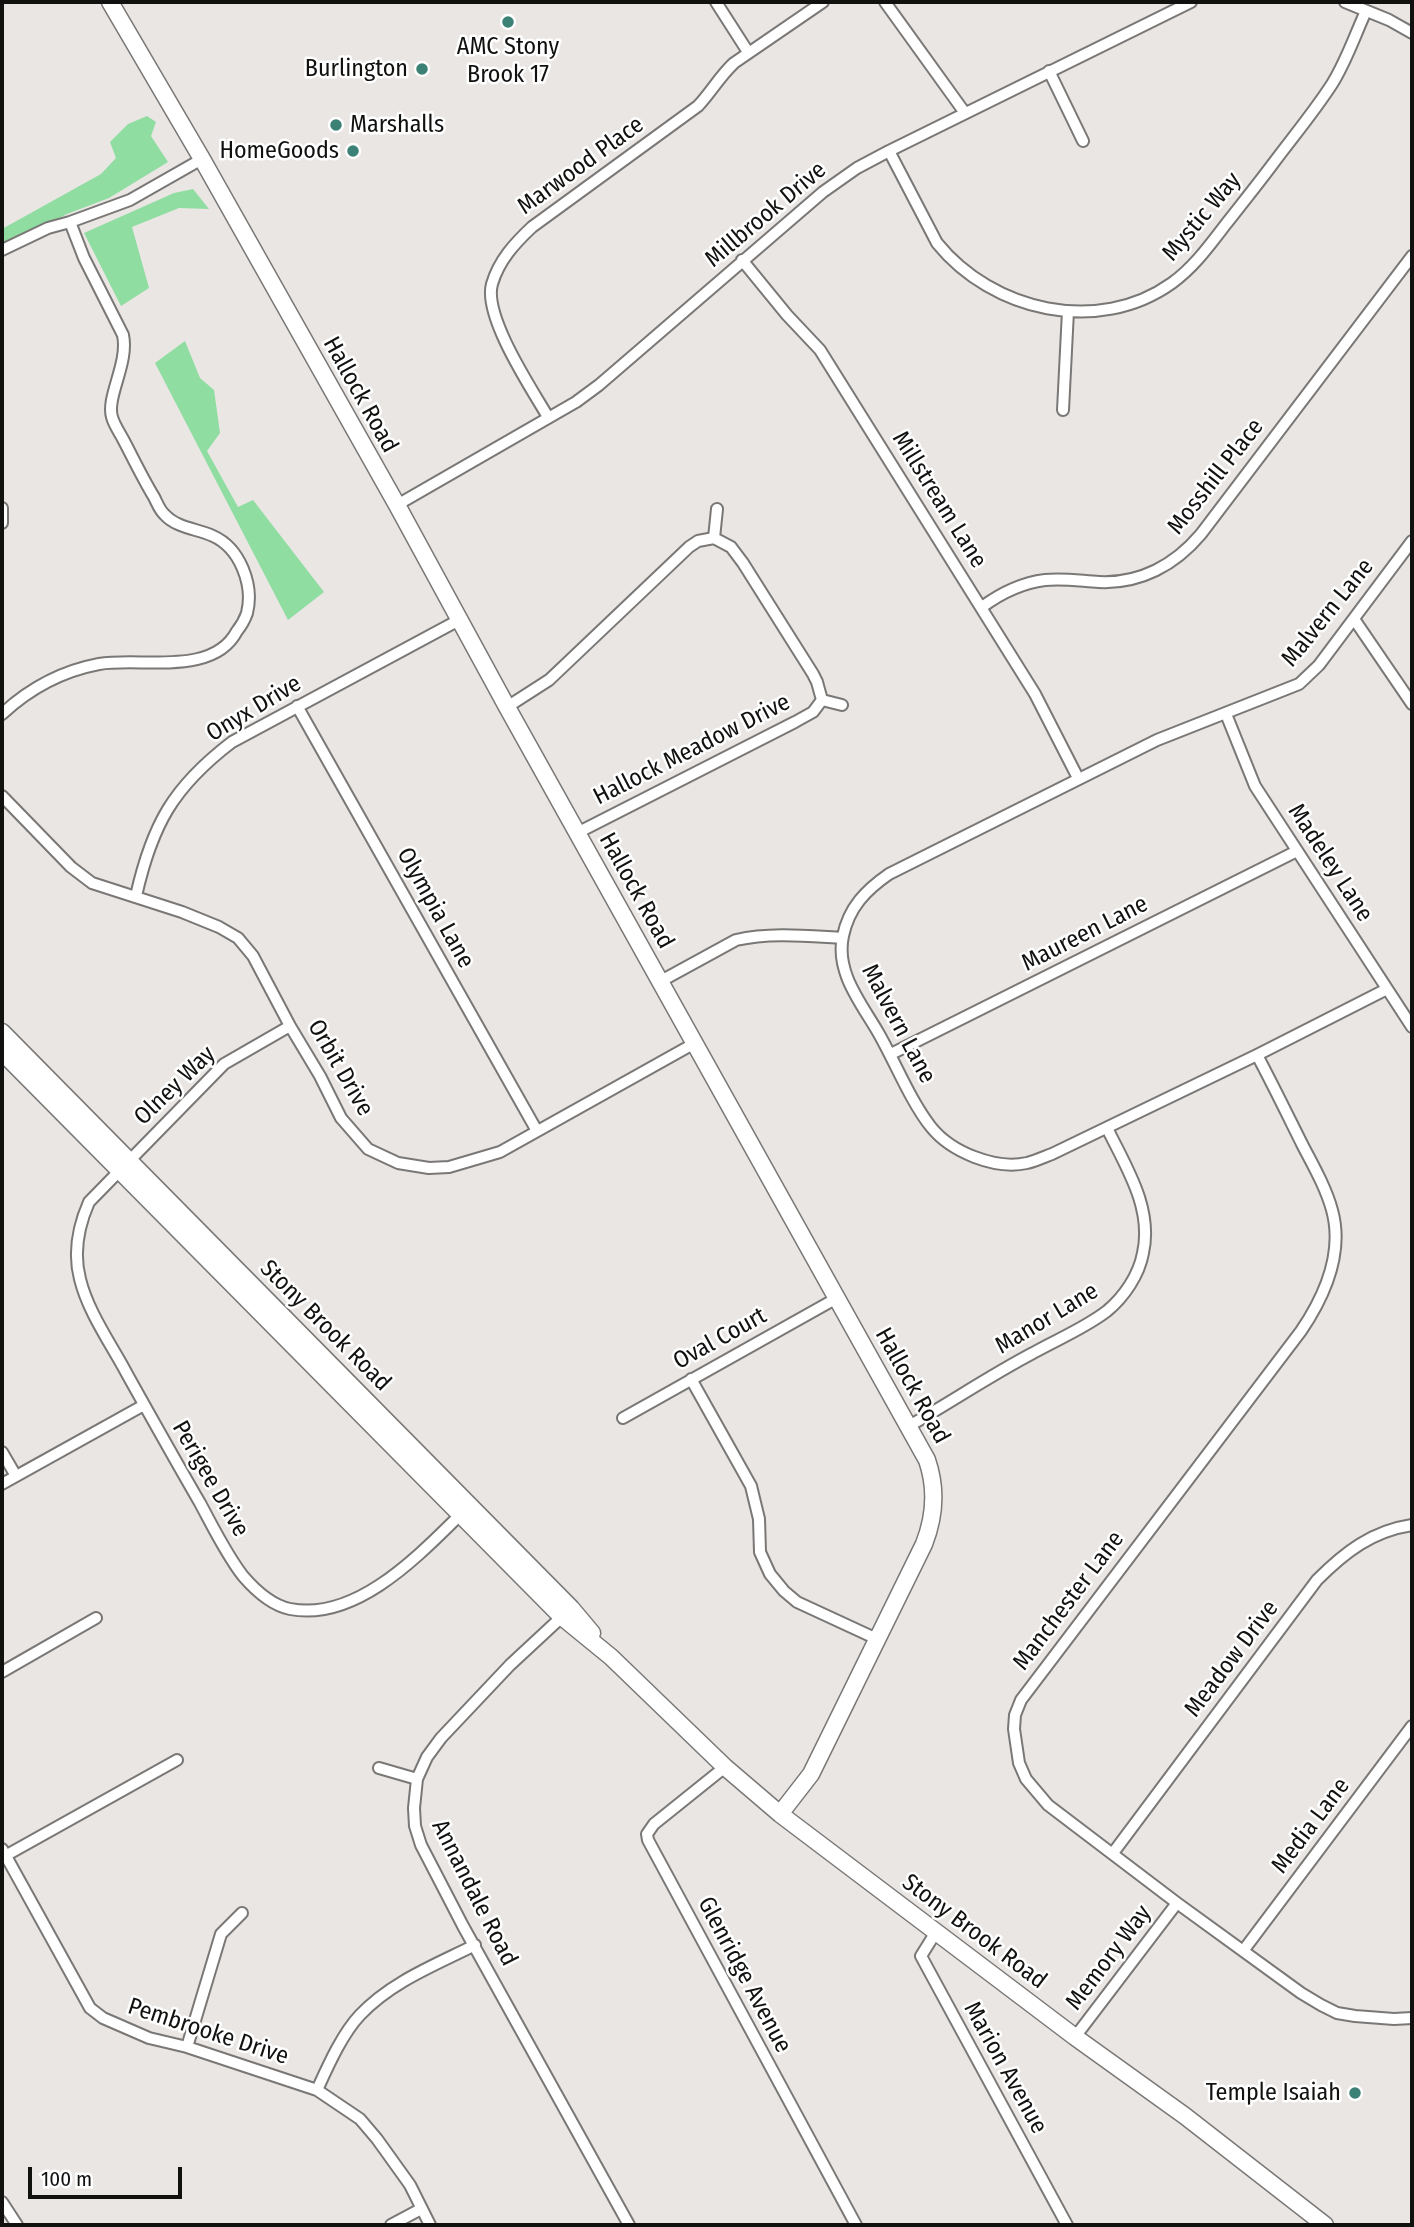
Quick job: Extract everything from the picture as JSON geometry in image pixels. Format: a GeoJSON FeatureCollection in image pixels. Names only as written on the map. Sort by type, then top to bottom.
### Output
{"type":"FeatureCollection","features":[{"type":"Feature","properties":{"kind":"street","name":"Hallock Road"},"geometry":{"type":"LineString","coordinates":[[110,2],[202,159],[397,505],[909,1426],[930,1469],[934,1496],[933,1515],[924,1544],[811,1774],[780,1814]]}},
{"type":"Feature","properties":{"kind":"street"},"geometry":{"type":"LineString","coordinates":[[716,2],[748,52]]}},
{"type":"Feature","properties":{"kind":"street","name":"Marwood Place"},"geometry":{"type":"LineString","coordinates":[[548,417],[495,318],[491,303],[491,286],[503,258],[532,227],[698,106],[709,95],[722,74],[748,52],[823,2]]}},
{"type":"Feature","properties":{"kind":"street"},"geometry":{"type":"LineString","coordinates":[[885,2],[965,113]]}},
{"type":"Feature","properties":{"kind":"street","name":"Millbrook Drive"},"geometry":{"type":"LineString","coordinates":[[397,505],[576,402],[823,192],[858,168],[1191,2]]}},
{"type":"Feature","properties":{"kind":"street"},"geometry":{"type":"LineString","coordinates":[[1345,2],[1412,33]]}},
{"type":"Feature","properties":{"kind":"street","name":"Mystic Way"},"geometry":{"type":"LineString","coordinates":[[889,151],[937,243],[961,268],[986,286],[1028,305],[1056,311],[1105,310],[1137,301],[1170,285],[1186,272],[1211,244],[1333,83],[1366,11]]}},
{"type":"Feature","properties":{"kind":"street"},"geometry":{"type":"LineString","coordinates":[[1049,71],[1083,141]]}},
{"type":"Feature","properties":{"kind":"street"},"geometry":{"type":"LineString","coordinates":[[2,250],[47,228],[130,201],[202,159]]}},
{"type":"Feature","properties":{"kind":"street"},"geometry":{"type":"LineString","coordinates":[[2,714],[44,682],[74,670],[101,664],[181,662],[219,652],[235,636],[247,614],[247,579],[240,562],[230,548],[215,537],[176,523],[165,515],[111,415],[126,346],[70,222]]}},
{"type":"Feature","properties":{"kind":"street","name":"Mosshill Place"},"geometry":{"type":"LineString","coordinates":[[982,607],[1006,591],[1031,583],[1061,579],[1101,582],[1132,580],[1176,560],[1201,534],[1412,256]]}},
{"type":"Feature","properties":{"kind":"street","name":"Millstream Lane"},"geometry":{"type":"LineString","coordinates":[[742,260],[820,350],[1046,713],[1078,778]]}},
{"type":"Feature","properties":{"kind":"street"},"geometry":{"type":"LineString","coordinates":[[1063,410],[1068,311]]}},
{"type":"Feature","properties":{"kind":"street"},"geometry":{"type":"LineString","coordinates":[[2,508],[2,523]]}},
{"type":"Feature","properties":{"kind":"street"},"geometry":{"type":"LineString","coordinates":[[714,538],[717,509]]}},
{"type":"Feature","properties":{"kind":"street"},"geometry":{"type":"LineString","coordinates":[[507,707],[549,680],[689,547],[698,541],[714,538],[731,547],[743,563],[813,674],[822,701],[842,705]]}},
{"type":"Feature","properties":{"kind":"street","name":"Malvern Lane"},"geometry":{"type":"LineString","coordinates":[[1387,989],[1052,1154],[1026,1163],[1005,1164],[992,1162],[959,1149],[931,1128],[845,974],[842,938],[856,902],[889,874],[1157,740],[1299,684],[1306,679],[1354,619],[1412,541]]}},
{"type":"Feature","properties":{"kind":"street"},"geometry":{"type":"LineString","coordinates":[[1354,619],[1412,704]]}},
{"type":"Feature","properties":{"kind":"street","name":"Onyx Drive"},"geometry":{"type":"LineString","coordinates":[[136,896],[142,867],[163,814],[190,779],[232,742],[459,620]]}},
{"type":"Feature","properties":{"kind":"street","name":"Hallock Meadow Drive"},"geometry":{"type":"LineString","coordinates":[[577,833],[795,722],[813,712],[822,701]]}},
{"type":"Feature","properties":{"kind":"street","name":"Olympia Lane"},"geometry":{"type":"LineString","coordinates":[[298,706],[537,1131]]}},
{"type":"Feature","properties":{"kind":"street","name":"Madeley Lane"},"geometry":{"type":"LineString","coordinates":[[1226,714],[1255,786],[1412,1027]]}},
{"type":"Feature","properties":{"kind":"street","name":"Orbit Drive"},"geometry":{"type":"LineString","coordinates":[[2,796],[53,850],[83,877],[100,887],[136,896],[201,919],[238,938],[253,956],[341,1118],[368,1149],[381,1157],[408,1166],[429,1168],[449,1167],[500,1152],[695,1043]]}},
{"type":"Feature","properties":{"kind":"street","name":"Maureen Lane"},"geometry":{"type":"LineString","coordinates":[[891,1054],[1297,851]]}},
{"type":"Feature","properties":{"kind":"street"},"geometry":{"type":"LineString","coordinates":[[661,981],[736,940],[762,935],[842,938]]}},
{"type":"Feature","properties":{"kind":"street","name":"Olney Way"},"geometry":{"type":"LineString","coordinates":[[123,1165],[224,1064],[290,1026]]}},
{"type":"Feature","properties":{"kind":"street","name":"Stony Brook Road"},"geometry":{"type":"LineString","coordinates":[[2,1032],[123,1165]]}},
{"type":"Feature","properties":{"kind":"street","name":"Stony Brook Road"},"geometry":{"type":"LineString","coordinates":[[2,1052],[123,1165],[566,1613],[725,1767],[780,1814],[1075,2037],[1185,2116],[1325,2225]]}},
{"type":"Feature","properties":{"kind":"street","name":"Manchester Lane"},"geometry":{"type":"LineString","coordinates":[[1257,1055],[1319,1177],[1333,1212],[1333,1261],[1326,1286],[1319,1303],[1301,1331],[1021,1700],[1015,1715],[1016,1747],[1026,1779],[1048,1805],[1301,1993],[1337,2013],[1372,2019],[1412,2018]]}},
{"type":"Feature","properties":{"kind":"street","name":"Manor Lane"},"geometry":{"type":"LineString","coordinates":[[909,1426],[1032,1353],[1094,1320],[1124,1295],[1135,1276],[1143,1253],[1144,1228],[1140,1198],[1107,1128]]}},
{"type":"Feature","properties":{"kind":"street","name":"Perigee Drive"},"geometry":{"type":"LineString","coordinates":[[123,1165],[89,1202],[77,1237],[79,1278],[90,1306],[234,1563],[261,1594],[287,1608],[320,1610],[334,1607],[402,1571],[465,1510]]}},
{"type":"Feature","properties":{"kind":"street","name":"Oval Court"},"geometry":{"type":"LineString","coordinates":[[623,1418],[837,1298]]}},
{"type":"Feature","properties":{"kind":"street"},"geometry":{"type":"LineString","coordinates":[[691,1380],[751,1486],[759,1519],[760,1552],[770,1574],[797,1602],[877,1639]]}},
{"type":"Feature","properties":{"kind":"street"},"geometry":{"type":"LineString","coordinates":[[2,1484],[144,1405]]}},
{"type":"Feature","properties":{"kind":"street"},"geometry":{"type":"LineString","coordinates":[[2,1452],[16,1476]]}},
{"type":"Feature","properties":{"kind":"street","name":"Meadow Drive"},"geometry":{"type":"LineString","coordinates":[[1113,1853],[1317,1580],[1339,1558],[1361,1543],[1378,1534],[1412,1525]]}},
{"type":"Feature","properties":{"kind":"street","name":"Annandale Road"},"geometry":{"type":"LineString","coordinates":[[566,1613],[510,1665],[441,1738],[427,1757],[417,1779],[415,1826],[421,1845],[463,1926],[629,2225]]}},
{"type":"Feature","properties":{"kind":"street"},"geometry":{"type":"LineString","coordinates":[[2,1672],[96,1618]]}},
{"type":"Feature","properties":{"kind":"street","name":"Media Lane"},"geometry":{"type":"LineString","coordinates":[[1242,1951],[1412,1726]]}},
{"type":"Feature","properties":{"kind":"street"},"geometry":{"type":"LineString","coordinates":[[4,1853],[177,1760]]}},
{"type":"Feature","properties":{"kind":"street","name":"Glenridge Avenue"},"geometry":{"type":"LineString","coordinates":[[725,1767],[654,1824],[647,1834],[648,1840],[856,2225]]}},
{"type":"Feature","properties":{"kind":"street"},"geometry":{"type":"LineString","coordinates":[[379,1768],[417,1779]]}},
{"type":"Feature","properties":{"kind":"street","name":"Pembrooke Drive"},"geometry":{"type":"LineString","coordinates":[[4,1853],[90,2008],[103,2018],[149,2038],[187,2047],[317,2090],[360,2119],[410,2185],[430,2225]]}},
{"type":"Feature","properties":{"kind":"street","name":"Memory Way"},"geometry":{"type":"LineString","coordinates":[[1075,2037],[1177,1903]]}},
{"type":"Feature","properties":{"kind":"street"},"geometry":{"type":"LineString","coordinates":[[187,2047],[221,1934],[242,1913]]}},
{"type":"Feature","properties":{"kind":"street","name":"Marion Avenue"},"geometry":{"type":"LineString","coordinates":[[936,1932],[921,1956],[1067,2225]]}},
{"type":"Feature","properties":{"kind":"street"},"geometry":{"type":"LineString","coordinates":[[317,2090],[330,2062],[358,2017],[379,1997],[400,1983],[475,1945]]}},
{"type":"Feature","properties":{"kind":"street"},"geometry":{"type":"LineString","coordinates":[[2,2202],[17,2225]]}},
{"type":"Feature","properties":{"kind":"street"},"geometry":{"type":"LineString","coordinates":[[391,2225],[421,2209]]}},
{"type":"Feature","properties":{"kind":"green space"},"geometry":{"type":"Polygon","coordinates":[[[147,116],[156,122],[151,136],[168,162],[109,198],[67,214],[2,249],[2,229],[101,174],[116,158],[110,142],[128,124],[147,116]]]}},
{"type":"Feature","properties":{"kind":"green space"},"geometry":{"type":"Polygon","coordinates":[[[193,189],[209,209],[179,208],[132,227],[149,288],[121,306],[84,233],[174,193],[193,189]]]}},
{"type":"Feature","properties":{"kind":"green space"},"geometry":{"type":"Polygon","coordinates":[[[185,341],[200,378],[214,390],[220,433],[207,451],[238,507],[253,500],[324,592],[288,620],[155,363],[185,341]]]}},
{"type":"Feature","properties":{"kind":"place","name":"AMC Stony Brook 17"},"geometry":{"type":"Point","coordinates":[508,22]}},
{"type":"Feature","properties":{"kind":"place","name":"Burlington"},"geometry":{"type":"Point","coordinates":[422,69]}},
{"type":"Feature","properties":{"kind":"place","name":"Marshalls"},"geometry":{"type":"Point","coordinates":[336,125]}},
{"type":"Feature","properties":{"kind":"place","name":"HomeGoods"},"geometry":{"type":"Point","coordinates":[353,151]}},
{"type":"Feature","properties":{"kind":"place","name":"Temple Isaiah"},"geometry":{"type":"Point","coordinates":[1355,2093]}}]}
